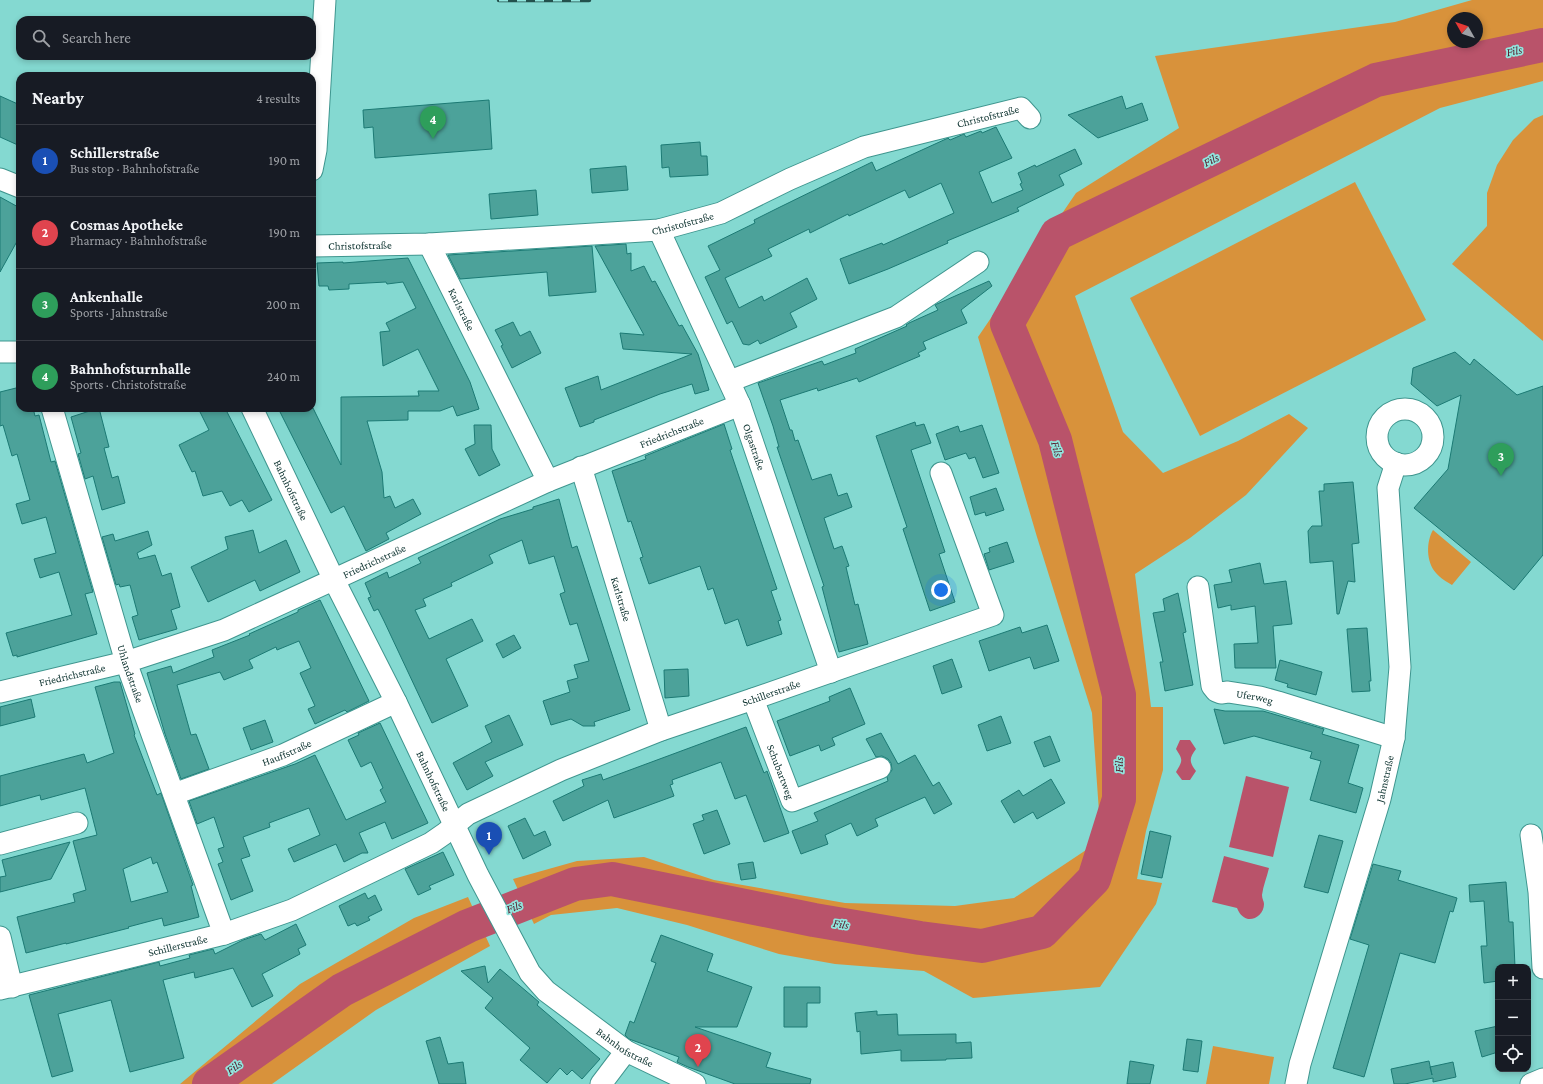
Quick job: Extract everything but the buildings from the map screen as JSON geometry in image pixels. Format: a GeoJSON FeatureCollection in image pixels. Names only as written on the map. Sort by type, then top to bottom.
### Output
{"type":"FeatureCollection","features":[{"type":"Feature","properties":{"kind":"street"},"geometry":{"type":"LineString","coordinates":[[316,150],[325,0]]}},
{"type":"Feature","properties":{"kind":"street","name":"Christofstraße"},"geometry":{"type":"LineString","coordinates":[[316,246],[429,244],[659,230],[721,213],[790,178],[864,147],[1021,108],[1030,118]]}},
{"type":"Feature","properties":{"kind":"street"},"geometry":{"type":"LineString","coordinates":[[0,179],[16,185]]}},
{"type":"Feature","properties":{"kind":"street","name":"Olgastraße"},"geometry":{"type":"LineString","coordinates":[[659,230],[740,405],[831,672]]}},
{"type":"Feature","properties":{"kind":"street","name":"Karlstraße"},"geometry":{"type":"LineString","coordinates":[[429,244],[548,481]]}},
{"type":"Feature","properties":{"kind":"street"},"geometry":{"type":"LineString","coordinates":[[730,381],[896,317],[978,262]]}},
{"type":"Feature","properties":{"kind":"street"},"geometry":{"type":"LineString","coordinates":[[0,352],[16,352]]}},
{"type":"Feature","properties":{"kind":"street","name":"Friedrichstraße"},"geometry":{"type":"LineString","coordinates":[[0,692],[126,662],[224,630],[548,481],[740,405]]}},
{"type":"Feature","properties":{"kind":"street","name":"Uhlandstraße"},"geometry":{"type":"LineString","coordinates":[[53,412],[126,662],[224,934]]}},
{"type":"Feature","properties":{"kind":"street","name":"Bahnhofstraße"},"geometry":{"type":"LineString","coordinates":[[254,412],[334,580],[396,702],[478,875],[530,972],[546,990],[626,1051],[695,1084]]}},
{"type":"Feature","properties":{"kind":"street","name":"Jahnstraße"},"geometry":{"type":"LineString","coordinates":[[1296,1084],[1300,1064],[1380,799],[1394,738],[1400,667],[1388,488],[1396,463]]}},
{"type":"Feature","properties":{"kind":"street","name":"Karlstraße"},"geometry":{"type":"LineString","coordinates":[[581,467],[660,730]]}},
{"type":"Feature","properties":{"kind":"street","name":"Schillerstraße"},"geometry":{"type":"LineString","coordinates":[[6,988],[224,934],[299,906],[431,843],[468,814],[561,770],[660,730],[831,672],[993,614],[941,473]]}},
{"type":"Feature","properties":{"kind":"street","name":"Uferweg"},"geometry":{"type":"LineString","coordinates":[[1198,587],[1212,686],[1216,691],[1221,693],[1228,692],[1260,697],[1394,738]]}},
{"type":"Feature","properties":{"kind":"street","name":"Schubartweg"},"geometry":{"type":"LineString","coordinates":[[753,699],[792,801],[880,768]]}},
{"type":"Feature","properties":{"kind":"street","name":"Hauffstraße"},"geometry":{"type":"LineString","coordinates":[[174,794],[282,755],[396,702]]}},
{"type":"Feature","properties":{"kind":"street"},"geometry":{"type":"LineString","coordinates":[[0,844],[77,823]]}},
{"type":"Feature","properties":{"kind":"street"},"geometry":{"type":"LineString","coordinates":[[1531,835],[1539,892],[1543,968]]}},
{"type":"Feature","properties":{"kind":"street"},"geometry":{"type":"LineString","coordinates":[[0,937],[6,988]]}},
{"type":"Feature","properties":{"kind":"street"},"geometry":{"type":"LineString","coordinates":[[601,1084],[626,1051]]}},
{"type":"Feature","properties":{"kind":"street"},"geometry":{"type":"LineString","coordinates":[[1531,1084],[1543,1079]]}},
{"type":"Feature","properties":{"kind":"shaded area"},"geometry":{"type":"Polygon","coordinates":[[[1472,0],[1543,0],[1543,81],[1440,108],[1075,296],[1123,432],[1163,473],[1238,441],[1289,414],[1308,428],[1246,495],[1190,538],[1135,574],[1151,707],[1163,707],[1163,770],[1146,831],[1137,879],[1162,883],[1156,904],[1100,987],[973,998],[924,971],[835,964],[779,954],[687,925],[617,908],[551,915],[534,924],[513,879],[577,861],[644,857],[714,880],[845,903],[955,906],[1014,898],[1101,840],[1092,713],[1037,537],[978,337],[1076,193],[1179,128],[1155,56],[1395,22],[1472,0]]]}},
{"type":"Feature","properties":{"kind":"shaded area"},"geometry":{"type":"Polygon","coordinates":[[[1543,115],[1543,341],[1452,264],[1487,226],[1487,193],[1497,165],[1513,140],[1534,119],[1543,115]]]}},
{"type":"Feature","properties":{"kind":"shaded area"},"geometry":{"type":"Polygon","coordinates":[[[1355,182],[1426,320],[1200,436],[1130,298],[1355,182]]]}},
{"type":"Feature","properties":{"kind":"shaded area"},"geometry":{"type":"Polygon","coordinates":[[[1433,530],[1471,562],[1452,585],[1438,575],[1430,563],[1428,546],[1433,530]]]}},
{"type":"Feature","properties":{"kind":"shaded area"},"geometry":{"type":"Polygon","coordinates":[[[1180,740],[1190,740],[1196,749],[1192,755],[1191,762],[1196,771],[1190,780],[1182,780],[1176,772],[1181,760],[1176,749],[1180,740]]]}},
{"type":"Feature","properties":{"kind":"shaded area"},"geometry":{"type":"Polygon","coordinates":[[[1246,776],[1289,787],[1273,857],[1229,847],[1246,776]]]}},
{"type":"Feature","properties":{"kind":"shaded area"},"geometry":{"type":"Polygon","coordinates":[[[1224,856],[1269,868],[1262,895],[1264,907],[1257,917],[1248,919],[1241,915],[1237,908],[1212,902],[1224,856]]]}},
{"type":"Feature","properties":{"kind":"shaded area"},"geometry":{"type":"Polygon","coordinates":[[[468,897],[490,946],[376,1010],[272,1084],[180,1084],[300,984],[414,918],[468,897]]]}},
{"type":"Feature","properties":{"kind":"shaded area"},"geometry":{"type":"Polygon","coordinates":[[[1213,1046],[1274,1057],[1269,1084],[1206,1084],[1213,1046]]]}},
{"type":"Feature","properties":{"kind":"waterway","name":"Fils"},"geometry":{"type":"LineString","coordinates":[[209,1084],[342,990],[468,926],[575,884],[612,879],[814,920],[920,938],[982,946],[1042,932],[1094,879],[1119,799],[1119,695],[1055,440],[1007,324],[1057,234],[1376,80],[1543,45]]}},
{"type":"Feature","properties":{"kind":"railway"},"geometry":{"type":"LineString","coordinates":[[499,0],[589,0]]}},
{"type":"Feature","properties":{"kind":"place","name":"Bahnhofsturnhalle"},"geometry":{"type":"Point","coordinates":[433,139]}},
{"type":"Feature","properties":{"kind":"place","name":"Ankenhalle"},"geometry":{"type":"Point","coordinates":[1501,476]}},
{"type":"Feature","properties":{"kind":"place","name":"Schillerstraße"},"geometry":{"type":"Point","coordinates":[489,855]}},
{"type":"Feature","properties":{"kind":"place","name":"Cosmas Apotheke"},"geometry":{"type":"Point","coordinates":[698,1067]}}]}
